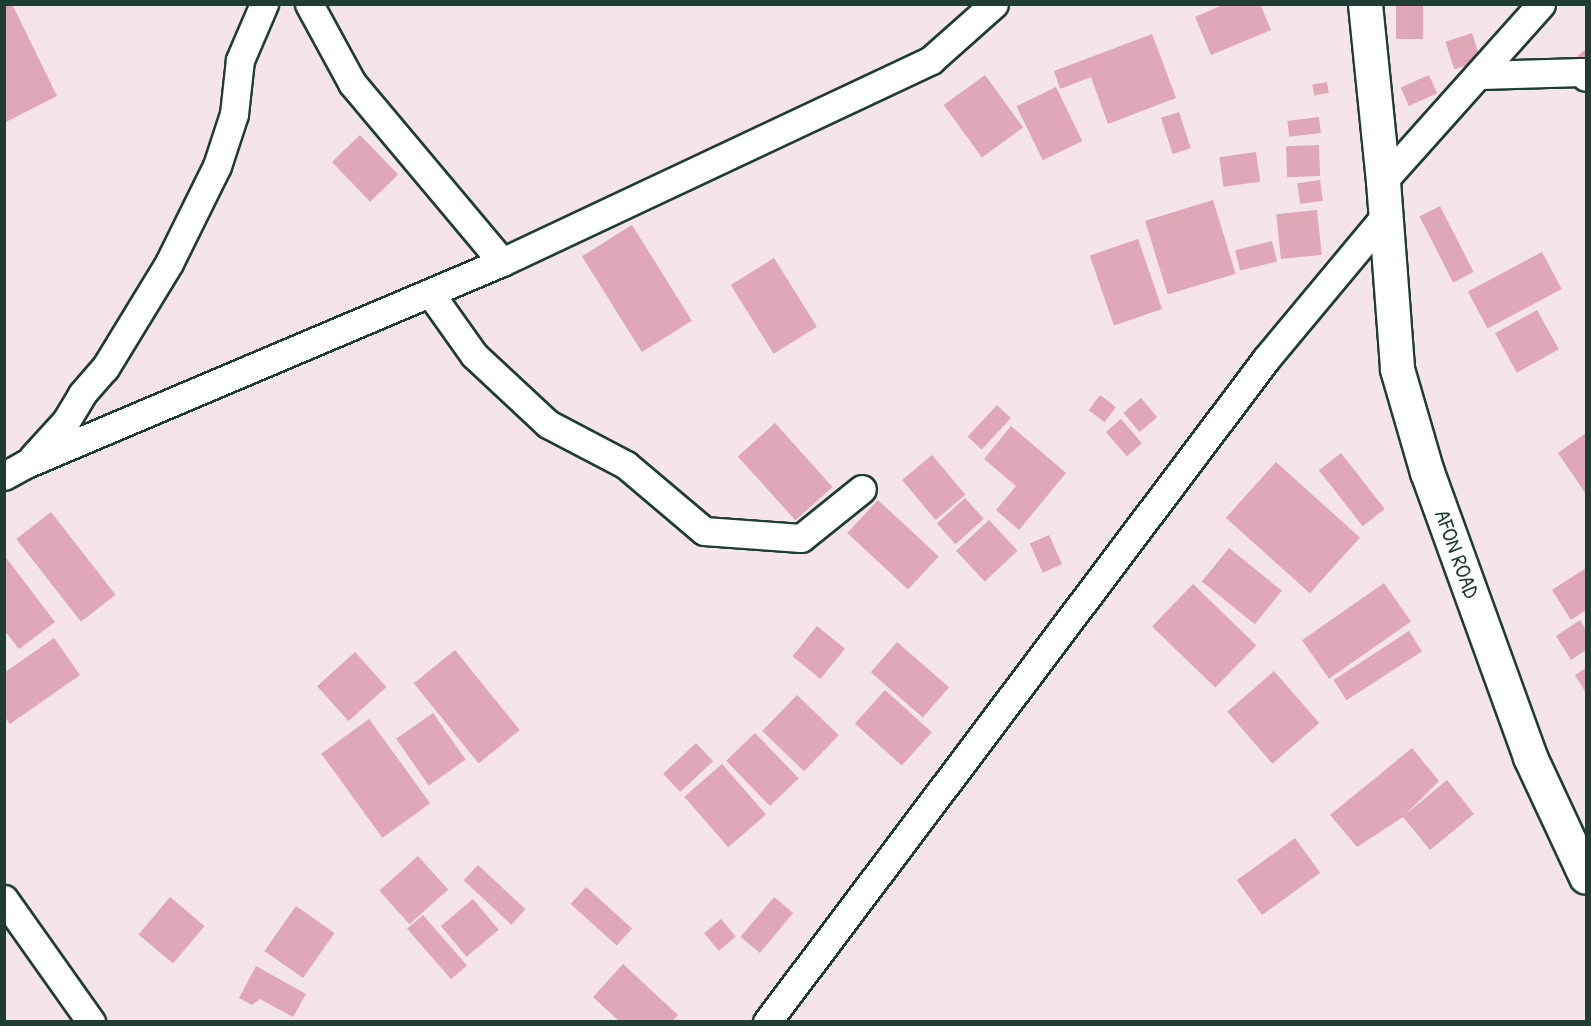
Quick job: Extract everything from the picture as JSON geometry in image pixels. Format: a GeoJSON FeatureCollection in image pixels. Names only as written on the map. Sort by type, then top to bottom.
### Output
{"type":"FeatureCollection","features":[{"type":"Feature","properties":{"kind":"main road","name":"AFON ROAD"},"geometry":{"type":"LineString","coordinates":[[1365,4],[1383,181],[1397,369],[1427,472],[1530,757],[1587,877]]}},
{"type":"Feature","properties":{"kind":"street"},"geometry":{"type":"LineString","coordinates":[[15,470],[66,421],[82,394],[105,368],[170,263],[217,166],[234,114],[240,60],[264,4]]}},
{"type":"Feature","properties":{"kind":"street"},"geometry":{"type":"LineString","coordinates":[[309,4],[352,83],[502,262]]}},
{"type":"Feature","properties":{"kind":"street"},"geometry":{"type":"LineString","coordinates":[[15,470],[502,262],[931,60],[994,4]]}},
{"type":"Feature","properties":{"kind":"street"},"geometry":{"type":"LineString","coordinates":[[1383,181],[1541,4]]}},
{"type":"Feature","properties":{"kind":"street"},"geometry":{"type":"LineString","coordinates":[[1480,75],[1582,72],[1587,77]]}},
{"type":"Feature","properties":{"kind":"street"},"geometry":{"type":"LineString","coordinates":[[767,1022],[1266,359],[1385,216]]}},
{"type":"Feature","properties":{"kind":"street"},"geometry":{"type":"LineString","coordinates":[[430,293],[474,355],[548,424],[626,465],[704,531],[801,537],[862,489]]}},
{"type":"Feature","properties":{"kind":"street"},"geometry":{"type":"LineString","coordinates":[[4,899],[91,1022]]}},
{"type":"Feature","properties":{"kind":"building"},"geometry":{"type":"Polygon","coordinates":[[[4,4],[12,4],[57,96],[4,123],[4,4]]]}},
{"type":"Feature","properties":{"kind":"building"},"geometry":{"type":"Polygon","coordinates":[[[1225,4],[1260,4],[1271,30],[1211,55],[1195,17],[1225,4]]]}},
{"type":"Feature","properties":{"kind":"building"},"geometry":{"type":"Polygon","coordinates":[[[1396,4],[1423,4],[1423,39],[1396,39],[1396,4]]]}},
{"type":"Feature","properties":{"kind":"building"},"geometry":{"type":"Polygon","coordinates":[[[1472,33],[1481,61],[1454,69],[1445,42],[1472,33]]]}},
{"type":"Feature","properties":{"kind":"building"},"geometry":{"type":"Polygon","coordinates":[[[1152,34],[1176,98],[1108,124],[1091,77],[1060,89],[1054,71],[1152,34]]]}},
{"type":"Feature","properties":{"kind":"building"},"geometry":{"type":"Polygon","coordinates":[[[1586,49],[1586,74],[1574,59],[1586,49]]]}},
{"type":"Feature","properties":{"kind":"building"},"geometry":{"type":"Polygon","coordinates":[[[985,75],[1023,128],[982,158],[944,105],[985,75]]]}},
{"type":"Feature","properties":{"kind":"building"},"geometry":{"type":"Polygon","coordinates":[[[1429,75],[1437,93],[1409,106],[1401,88],[1429,75]]]}},
{"type":"Feature","properties":{"kind":"building"},"geometry":{"type":"Polygon","coordinates":[[[1327,82],[1329,93],[1314,95],[1312,85],[1327,82]]]}},
{"type":"Feature","properties":{"kind":"building"},"geometry":{"type":"Polygon","coordinates":[[[1056,87],[1082,141],[1043,160],[1016,106],[1056,87]]]}},
{"type":"Feature","properties":{"kind":"building"},"geometry":{"type":"Polygon","coordinates":[[[1179,112],[1191,148],[1173,154],[1161,118],[1179,112]]]}},
{"type":"Feature","properties":{"kind":"building"},"geometry":{"type":"Polygon","coordinates":[[[1319,117],[1321,133],[1289,137],[1287,121],[1319,117]]]}},
{"type":"Feature","properties":{"kind":"building"},"geometry":{"type":"Polygon","coordinates":[[[360,135],[398,175],[370,202],[332,162],[360,135]]]}},
{"type":"Feature","properties":{"kind":"building"},"geometry":{"type":"Polygon","coordinates":[[[1319,145],[1320,176],[1287,177],[1286,146],[1319,145]]]}},
{"type":"Feature","properties":{"kind":"building"},"geometry":{"type":"Polygon","coordinates":[[[1256,152],[1260,182],[1224,187],[1219,157],[1256,152]]]}},
{"type":"Feature","properties":{"kind":"building"},"geometry":{"type":"Polygon","coordinates":[[[1320,180],[1323,201],[1300,204],[1297,183],[1320,180]]]}},
{"type":"Feature","properties":{"kind":"building"},"geometry":{"type":"Polygon","coordinates":[[[1213,200],[1236,274],[1168,294],[1145,221],[1213,200]]]}},
{"type":"Feature","properties":{"kind":"building"},"geometry":{"type":"Polygon","coordinates":[[[1440,206],[1474,272],[1453,282],[1420,216],[1440,206]]]}},
{"type":"Feature","properties":{"kind":"building"},"geometry":{"type":"Polygon","coordinates":[[[1317,210],[1322,255],[1281,259],[1276,214],[1317,210]]]}},
{"type":"Feature","properties":{"kind":"building"},"geometry":{"type":"Polygon","coordinates":[[[632,225],[692,321],[642,352],[582,256],[632,225]]]}},
{"type":"Feature","properties":{"kind":"building"},"geometry":{"type":"Polygon","coordinates":[[[1138,239],[1162,309],[1114,326],[1090,256],[1138,239]]]}},
{"type":"Feature","properties":{"kind":"building"},"geometry":{"type":"Polygon","coordinates":[[[1272,241],[1277,261],[1240,271],[1235,250],[1272,241]]]}},
{"type":"Feature","properties":{"kind":"building"},"geometry":{"type":"Polygon","coordinates":[[[1542,252],[1562,289],[1488,329],[1468,291],[1542,252]]]}},
{"type":"Feature","properties":{"kind":"building"},"geometry":{"type":"Polygon","coordinates":[[[774,258],[817,327],[774,354],[731,285],[774,258]]]}},
{"type":"Feature","properties":{"kind":"building"},"geometry":{"type":"Polygon","coordinates":[[[1537,310],[1559,349],[1517,373],[1495,333],[1537,310]]]}},
{"type":"Feature","properties":{"kind":"building"},"geometry":{"type":"Polygon","coordinates":[[[1100,395],[1116,407],[1105,422],[1089,410],[1100,395]]]}},
{"type":"Feature","properties":{"kind":"building"},"geometry":{"type":"Polygon","coordinates":[[[1141,398],[1157,417],[1139,432],[1123,413],[1141,398]]]}},
{"type":"Feature","properties":{"kind":"building"},"geometry":{"type":"Polygon","coordinates":[[[997,405],[1011,418],[982,449],[968,436],[997,405]]]}},
{"type":"Feature","properties":{"kind":"building"},"geometry":{"type":"Polygon","coordinates":[[[1121,419],[1142,443],[1127,456],[1106,432],[1121,419]]]}},
{"type":"Feature","properties":{"kind":"building"},"geometry":{"type":"Polygon","coordinates":[[[775,423],[833,487],[795,520],[738,456],[775,423]]]}},
{"type":"Feature","properties":{"kind":"building"},"geometry":{"type":"Polygon","coordinates":[[[1011,426],[1066,473],[1019,530],[996,510],[1016,486],[984,459],[1011,426]]]}},
{"type":"Feature","properties":{"kind":"building"},"geometry":{"type":"Polygon","coordinates":[[[1586,433],[1586,494],[1558,453],[1586,433]]]}},
{"type":"Feature","properties":{"kind":"building"},"geometry":{"type":"Polygon","coordinates":[[[1341,453],[1385,509],[1363,526],[1319,470],[1341,453]]]}},
{"type":"Feature","properties":{"kind":"building"},"geometry":{"type":"Polygon","coordinates":[[[932,455],[965,495],[936,520],[902,480],[932,455]]]}},
{"type":"Feature","properties":{"kind":"building"},"geometry":{"type":"Polygon","coordinates":[[[1276,462],[1360,538],[1310,593],[1226,518],[1276,462]]]}},
{"type":"Feature","properties":{"kind":"building"},"geometry":{"type":"Polygon","coordinates":[[[965,498],[984,519],[955,544],[937,523],[965,498]]]}},
{"type":"Feature","properties":{"kind":"building"},"geometry":{"type":"Polygon","coordinates":[[[878,500],[939,557],[908,590],[847,533],[878,500]]]}},
{"type":"Feature","properties":{"kind":"building"},"geometry":{"type":"Polygon","coordinates":[[[51,512],[116,595],[81,622],[16,539],[51,512]]]}},
{"type":"Feature","properties":{"kind":"building"},"geometry":{"type":"Polygon","coordinates":[[[989,520],[1018,551],[985,581],[956,551],[989,520]]]}},
{"type":"Feature","properties":{"kind":"building"},"geometry":{"type":"Polygon","coordinates":[[[1049,535],[1062,564],[1043,573],[1030,544],[1049,535]]]}},
{"type":"Feature","properties":{"kind":"building"},"geometry":{"type":"Polygon","coordinates":[[[1229,548],[1282,591],[1255,624],[1202,581],[1229,548]]]}},
{"type":"Feature","properties":{"kind":"building"},"geometry":{"type":"Polygon","coordinates":[[[4,555],[55,622],[19,649],[4,630],[4,555]]]}},
{"type":"Feature","properties":{"kind":"building"},"geometry":{"type":"Polygon","coordinates":[[[1586,568],[1586,610],[1571,620],[1552,590],[1586,568]]]}},
{"type":"Feature","properties":{"kind":"building"},"geometry":{"type":"Polygon","coordinates":[[[1384,583],[1411,622],[1329,679],[1302,640],[1384,583]]]}},
{"type":"Feature","properties":{"kind":"building"},"geometry":{"type":"Polygon","coordinates":[[[1193,584],[1256,645],[1215,688],[1152,626],[1193,584]]]}},
{"type":"Feature","properties":{"kind":"building"},"geometry":{"type":"Polygon","coordinates":[[[1580,620],[1586,630],[1586,650],[1571,660],[1556,636],[1580,620]]]}},
{"type":"Feature","properties":{"kind":"building"},"geometry":{"type":"Polygon","coordinates":[[[817,626],[845,649],[820,679],[792,656],[817,626]]]}},
{"type":"Feature","properties":{"kind":"building"},"geometry":{"type":"Polygon","coordinates":[[[1409,631],[1422,651],[1347,700],[1334,680],[1409,631]]]}},
{"type":"Feature","properties":{"kind":"building"},"geometry":{"type":"Polygon","coordinates":[[[54,638],[80,675],[10,724],[4,716],[4,673],[54,638]]]}},
{"type":"Feature","properties":{"kind":"building"},"geometry":{"type":"Polygon","coordinates":[[[897,642],[949,687],[923,717],[871,672],[897,642]]]}},
{"type":"Feature","properties":{"kind":"building"},"geometry":{"type":"Polygon","coordinates":[[[455,650],[520,730],[479,763],[414,683],[455,650]]]}},
{"type":"Feature","properties":{"kind":"building"},"geometry":{"type":"Polygon","coordinates":[[[355,652],[386,687],[349,721],[317,686],[355,652]]]}},
{"type":"Feature","properties":{"kind":"building"},"geometry":{"type":"Polygon","coordinates":[[[1586,668],[1586,693],[1575,675],[1586,668]]]}},
{"type":"Feature","properties":{"kind":"building"},"geometry":{"type":"Polygon","coordinates":[[[1274,671],[1319,723],[1272,764],[1227,712],[1274,671]]]}},
{"type":"Feature","properties":{"kind":"building"},"geometry":{"type":"Polygon","coordinates":[[[885,690],[932,732],[902,766],[855,723],[885,690]]]}},
{"type":"Feature","properties":{"kind":"building"},"geometry":{"type":"Polygon","coordinates":[[[797,695],[839,735],[804,771],[762,731],[797,695]]]}},
{"type":"Feature","properties":{"kind":"building"},"geometry":{"type":"Polygon","coordinates":[[[433,713],[466,760],[429,786],[396,739],[433,713]]]}},
{"type":"Feature","properties":{"kind":"building"},"geometry":{"type":"Polygon","coordinates":[[[369,719],[430,803],[382,838],[321,754],[369,719]]]}},
{"type":"Feature","properties":{"kind":"building"},"geometry":{"type":"Polygon","coordinates":[[[755,733],[799,778],[770,806],[726,761],[755,733]]]}},
{"type":"Feature","properties":{"kind":"building"},"geometry":{"type":"Polygon","coordinates":[[[696,743],[713,761],[680,792],[663,774],[696,743]]]}},
{"type":"Feature","properties":{"kind":"building"},"geometry":{"type":"Polygon","coordinates":[[[1412,748],[1439,781],[1405,815],[1447,780],[1474,814],[1430,850],[1403,817],[1357,847],[1330,815],[1412,748]]]}},
{"type":"Feature","properties":{"kind":"building"},"geometry":{"type":"Polygon","coordinates":[[[722,764],[766,815],[728,847],[684,797],[722,764]]]}},
{"type":"Feature","properties":{"kind":"building"},"geometry":{"type":"Polygon","coordinates":[[[1295,838],[1320,873],[1262,915],[1237,880],[1295,838]]]}},
{"type":"Feature","properties":{"kind":"building"},"geometry":{"type":"Polygon","coordinates":[[[418,856],[448,889],[409,924],[379,891],[418,856]]]}},
{"type":"Feature","properties":{"kind":"building"},"geometry":{"type":"Polygon","coordinates":[[[478,865],[526,909],[511,925],[464,880],[478,865]]]}},
{"type":"Feature","properties":{"kind":"building"},"geometry":{"type":"Polygon","coordinates":[[[586,887],[632,928],[617,946],[571,904],[586,887]]]}},
{"type":"Feature","properties":{"kind":"building"},"geometry":{"type":"Polygon","coordinates":[[[170,897],[204,926],[173,963],[139,935],[170,897]]]}},
{"type":"Feature","properties":{"kind":"building"},"geometry":{"type":"Polygon","coordinates":[[[774,897],[793,913],[760,953],[741,937],[774,897]]]}},
{"type":"Feature","properties":{"kind":"building"},"geometry":{"type":"Polygon","coordinates":[[[473,899],[499,930],[467,957],[441,926],[473,899]]]}},
{"type":"Feature","properties":{"kind":"building"},"geometry":{"type":"Polygon","coordinates":[[[296,906],[335,933],[303,978],[264,951],[296,906]]]}},
{"type":"Feature","properties":{"kind":"building"},"geometry":{"type":"Polygon","coordinates":[[[423,915],[467,966],[451,979],[407,929],[423,915]]]}},
{"type":"Feature","properties":{"kind":"building"},"geometry":{"type":"Polygon","coordinates":[[[721,919],[736,937],[719,951],[704,933],[721,919]]]}},
{"type":"Feature","properties":{"kind":"building"},"geometry":{"type":"Polygon","coordinates":[[[623,964],[678,1015],[672,1022],[620,1022],[593,997],[623,964]]]}},
{"type":"Feature","properties":{"kind":"building"},"geometry":{"type":"Polygon","coordinates":[[[256,966],[306,994],[293,1017],[260,999],[252,1005],[239,998],[256,966]]]}}]}
